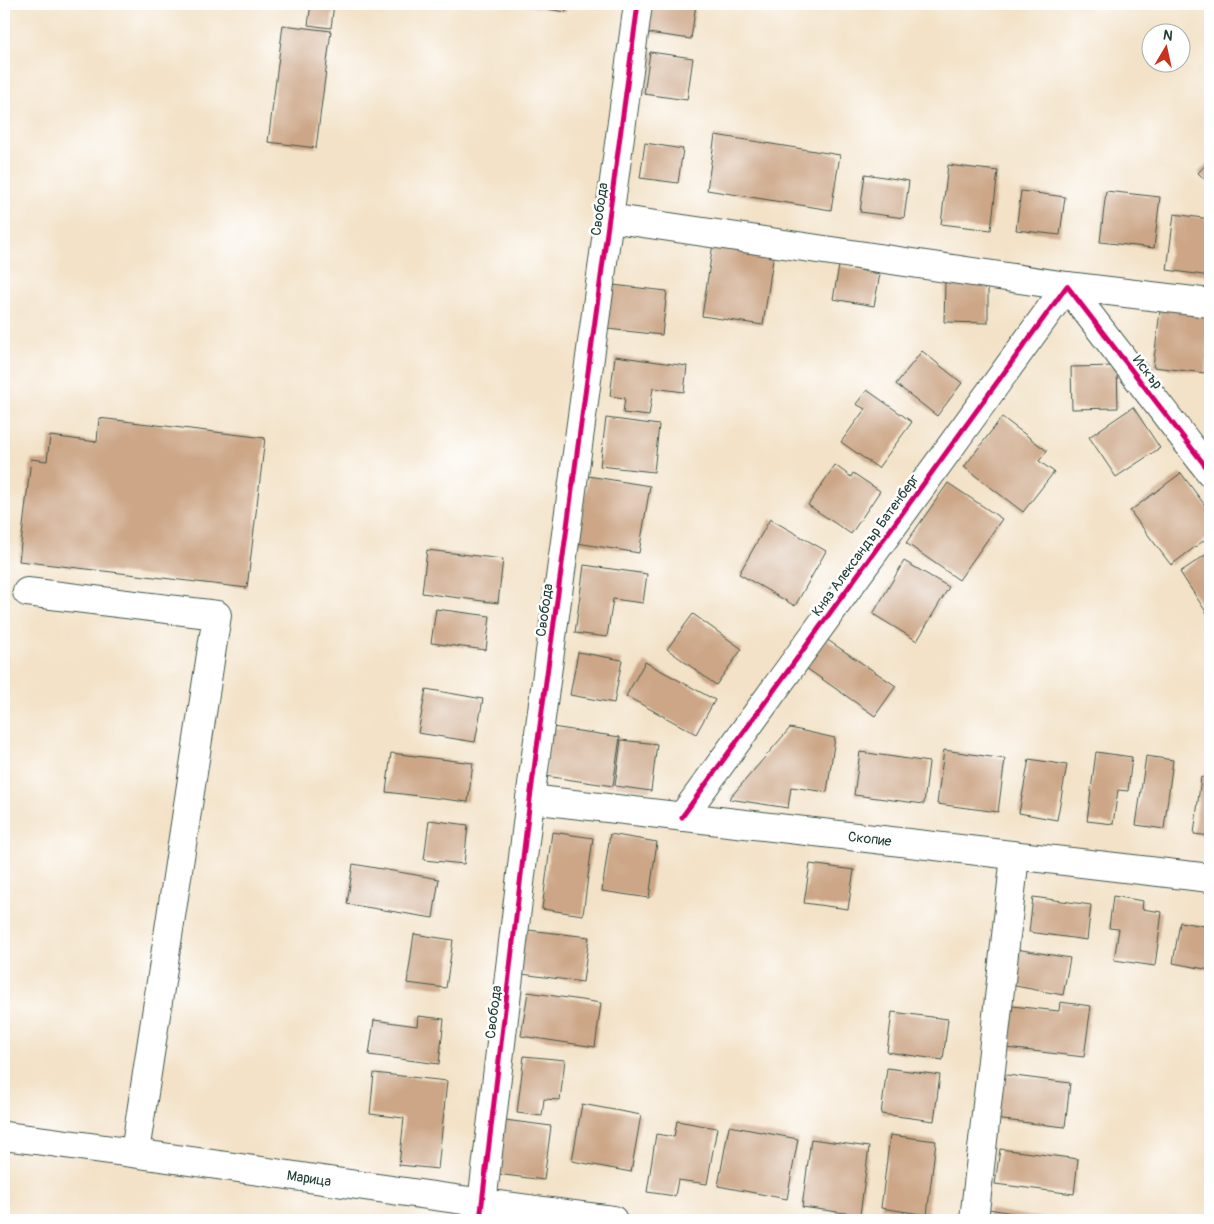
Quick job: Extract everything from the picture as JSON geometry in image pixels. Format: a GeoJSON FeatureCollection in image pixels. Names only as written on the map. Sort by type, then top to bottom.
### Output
{"type":"FeatureCollection","features":[{"type":"Feature","properties":{"kind":"street","name":"Свобода"},"geometry":{"type":"LineString","coordinates":[[480,1212],[530,799],[638,4]]}},
{"type":"Feature","properties":{"kind":"street"},"geometry":{"type":"LineString","coordinates":[[609,218],[1067,286],[1210,303]]}},
{"type":"Feature","properties":{"kind":"street","name":"Искър"},"geometry":{"type":"LineString","coordinates":[[1067,286],[1210,472]]}},
{"type":"Feature","properties":{"kind":"street","name":"Княз Александър Батенберг"},"geometry":{"type":"LineString","coordinates":[[682,817],[1067,286]]}},
{"type":"Feature","properties":{"kind":"street"},"geometry":{"type":"LineString","coordinates":[[27,592],[217,615],[136,1152]]}},
{"type":"Feature","properties":{"kind":"street","name":"Скопие"},"geometry":{"type":"LineString","coordinates":[[530,799],[1210,878]]}},
{"type":"Feature","properties":{"kind":"street"},"geometry":{"type":"LineString","coordinates":[[974,1220],[1015,856]]}},
{"type":"Feature","properties":{"kind":"street","name":"Марица"},"geometry":{"type":"LineString","coordinates":[[4,1136],[136,1152],[480,1212],[613,1220]]}},
{"type":"Feature","properties":{"kind":"building"},"geometry":{"type":"Polygon","coordinates":[[[311,4],[334,4],[331,28],[308,25],[311,4]]]}},
{"type":"Feature","properties":{"kind":"building"},"geometry":{"type":"Polygon","coordinates":[[[516,4],[567,4],[566,12],[516,4]]]}},
{"type":"Feature","properties":{"kind":"building"},"geometry":{"type":"Polygon","coordinates":[[[652,4],[696,4],[691,39],[648,33],[652,4]]]}},
{"type":"Feature","properties":{"kind":"building"},"geometry":{"type":"Polygon","coordinates":[[[283,25],[331,31],[316,148],[268,142],[283,25]]]}},
{"type":"Feature","properties":{"kind":"building"},"geometry":{"type":"Polygon","coordinates":[[[650,52],[693,58],[687,100],[644,94],[650,52]]]}},
{"type":"Feature","properties":{"kind":"building"},"geometry":{"type":"Polygon","coordinates":[[[715,135],[840,155],[831,210],[707,190],[715,135]]]}},
{"type":"Feature","properties":{"kind":"building"},"geometry":{"type":"Polygon","coordinates":[[[645,143],[683,149],[678,183],[640,178],[645,143]]]}},
{"type":"Feature","properties":{"kind":"building"},"geometry":{"type":"Polygon","coordinates":[[[1210,160],[1210,184],[1198,173],[1210,160]]]}},
{"type":"Feature","properties":{"kind":"building"},"geometry":{"type":"Polygon","coordinates":[[[948,165],[998,171],[991,230],[941,224],[948,165]]]}},
{"type":"Feature","properties":{"kind":"building"},"geometry":{"type":"Polygon","coordinates":[[[865,174],[909,181],[904,218],[860,212],[865,174]]]}},
{"type":"Feature","properties":{"kind":"building"},"geometry":{"type":"Polygon","coordinates":[[[1021,191],[1065,197],[1060,235],[1016,230],[1021,191]]]}},
{"type":"Feature","properties":{"kind":"building"},"geometry":{"type":"Polygon","coordinates":[[[1106,191],[1160,197],[1154,248],[1100,242],[1106,191]]]}},
{"type":"Feature","properties":{"kind":"building"},"geometry":{"type":"Polygon","coordinates":[[[1174,214],[1210,219],[1210,276],[1167,270],[1174,214]]]}},
{"type":"Feature","properties":{"kind":"building"},"geometry":{"type":"Polygon","coordinates":[[[713,244],[774,253],[763,325],[702,316],[713,244]]]}},
{"type":"Feature","properties":{"kind":"building"},"geometry":{"type":"Polygon","coordinates":[[[839,266],[880,274],[874,306],[833,299],[839,266]]]}},
{"type":"Feature","properties":{"kind":"building"},"geometry":{"type":"Polygon","coordinates":[[[945,282],[988,282],[988,323],[944,322],[945,282]]]}},
{"type":"Feature","properties":{"kind":"building"},"geometry":{"type":"Polygon","coordinates":[[[603,284],[667,291],[662,335],[598,328],[603,284]]]}},
{"type":"Feature","properties":{"kind":"building"},"geometry":{"type":"Polygon","coordinates":[[[1161,303],[1210,309],[1210,334],[1205,373],[1153,367],[1161,303]]]}},
{"type":"Feature","properties":{"kind":"building"},"geometry":{"type":"Polygon","coordinates":[[[922,351],[962,383],[937,416],[896,384],[922,351]]]}},
{"type":"Feature","properties":{"kind":"building"},"geometry":{"type":"Polygon","coordinates":[[[615,356],[687,366],[684,392],[653,388],[649,416],[623,413],[625,398],[610,396],[615,356]]]}},
{"type":"Feature","properties":{"kind":"building"},"geometry":{"type":"Polygon","coordinates":[[[1117,366],[1118,408],[1072,409],[1071,367],[1117,366]]]}},
{"type":"Feature","properties":{"kind":"building"},"geometry":{"type":"Polygon","coordinates":[[[867,390],[912,422],[878,468],[841,442],[865,409],[856,404],[867,390]]]}},
{"type":"Feature","properties":{"kind":"building"},"geometry":{"type":"Polygon","coordinates":[[[1133,407],[1160,448],[1116,477],[1089,437],[1133,407]]]}},
{"type":"Feature","properties":{"kind":"building"},"geometry":{"type":"Polygon","coordinates":[[[1002,417],[1047,451],[1039,461],[1054,472],[1023,512],[964,467],[1002,417]]]}},
{"type":"Feature","properties":{"kind":"building"},"geometry":{"type":"Polygon","coordinates":[[[99,418],[265,438],[247,588],[19,561],[31,459],[47,461],[50,436],[97,442],[99,418]]]}},
{"type":"Feature","properties":{"kind":"building"},"geometry":{"type":"Polygon","coordinates":[[[606,418],[659,425],[654,472],[600,466],[606,418]]]}},
{"type":"Feature","properties":{"kind":"building"},"geometry":{"type":"Polygon","coordinates":[[[835,465],[851,477],[853,473],[880,491],[851,534],[808,505],[835,465]]]}},
{"type":"Feature","properties":{"kind":"building"},"geometry":{"type":"Polygon","coordinates":[[[1181,473],[1210,512],[1210,536],[1171,565],[1130,511],[1181,473]]]}},
{"type":"Feature","properties":{"kind":"building"},"geometry":{"type":"Polygon","coordinates":[[[588,476],[650,486],[639,553],[577,543],[588,476]]]}},
{"type":"Feature","properties":{"kind":"building"},"geometry":{"type":"Polygon","coordinates":[[[948,483],[1002,519],[959,580],[906,543],[948,483]]]}},
{"type":"Feature","properties":{"kind":"building"},"geometry":{"type":"Polygon","coordinates":[[[770,519],[826,551],[795,606],[739,574],[770,519]]]}},
{"type":"Feature","properties":{"kind":"building"},"geometry":{"type":"Polygon","coordinates":[[[427,550],[503,559],[498,603],[422,593],[427,550]]]}},
{"type":"Feature","properties":{"kind":"building"},"geometry":{"type":"Polygon","coordinates":[[[1210,552],[1210,618],[1180,572],[1210,552]]]}},
{"type":"Feature","properties":{"kind":"building"},"geometry":{"type":"Polygon","coordinates":[[[904,561],[949,587],[917,641],[873,614],[904,561]]]}},
{"type":"Feature","properties":{"kind":"building"},"geometry":{"type":"Polygon","coordinates":[[[584,565],[647,574],[643,603],[613,599],[607,637],[575,633],[584,565]]]}},
{"type":"Feature","properties":{"kind":"building"},"geometry":{"type":"Polygon","coordinates":[[[436,609],[490,616],[486,650],[431,643],[436,609]]]}},
{"type":"Feature","properties":{"kind":"building"},"geometry":{"type":"Polygon","coordinates":[[[693,614],[742,649],[716,685],[667,649],[693,614]]]}},
{"type":"Feature","properties":{"kind":"building"},"geometry":{"type":"Polygon","coordinates":[[[826,639],[896,686],[875,716],[806,668],[826,639]]]}},
{"type":"Feature","properties":{"kind":"building"},"geometry":{"type":"Polygon","coordinates":[[[578,652],[622,660],[614,703],[570,695],[578,652]]]}},
{"type":"Feature","properties":{"kind":"building"},"geometry":{"type":"Polygon","coordinates":[[[645,662],[715,700],[696,734],[626,696],[645,662]]]}},
{"type":"Feature","properties":{"kind":"building"},"geometry":{"type":"Polygon","coordinates":[[[426,689],[483,699],[475,742],[418,733],[426,689]]]}},
{"type":"Feature","properties":{"kind":"building"},"geometry":{"type":"Polygon","coordinates":[[[552,727],[620,737],[613,786],[545,776],[552,727]]]}},
{"type":"Feature","properties":{"kind":"building"},"geometry":{"type":"Polygon","coordinates":[[[790,728],[835,738],[827,792],[791,787],[788,808],[729,799],[790,728]]]}},
{"type":"Feature","properties":{"kind":"building"},"geometry":{"type":"Polygon","coordinates":[[[621,740],[657,744],[651,791],[615,786],[621,740]]]}},
{"type":"Feature","properties":{"kind":"building"},"geometry":{"type":"Polygon","coordinates":[[[944,750],[1005,759],[998,812],[937,804],[944,750]]]}},
{"type":"Feature","properties":{"kind":"building"},"geometry":{"type":"Polygon","coordinates":[[[860,752],[929,762],[924,804],[854,795],[860,752]]]}},
{"type":"Feature","properties":{"kind":"building"},"geometry":{"type":"Polygon","coordinates":[[[1096,752],[1132,757],[1128,791],[1118,790],[1113,824],[1087,821],[1096,752]]]}},
{"type":"Feature","properties":{"kind":"building"},"geometry":{"type":"Polygon","coordinates":[[[391,753],[473,763],[468,802],[386,792],[391,753]]]}},
{"type":"Feature","properties":{"kind":"building"},"geometry":{"type":"Polygon","coordinates":[[[1146,756],[1173,760],[1164,829],[1136,825],[1146,756]]]}},
{"type":"Feature","properties":{"kind":"building"},"geometry":{"type":"Polygon","coordinates":[[[1029,759],[1067,765],[1057,820],[1019,813],[1029,759]]]}},
{"type":"Feature","properties":{"kind":"building"},"geometry":{"type":"Polygon","coordinates":[[[1201,777],[1210,778],[1210,836],[1194,834],[1201,777]]]}},
{"type":"Feature","properties":{"kind":"building"},"geometry":{"type":"Polygon","coordinates":[[[429,820],[468,825],[464,864],[424,860],[429,820]]]}},
{"type":"Feature","properties":{"kind":"building"},"geometry":{"type":"Polygon","coordinates":[[[552,832],[593,838],[583,915],[542,909],[552,832]]]}},
{"type":"Feature","properties":{"kind":"building"},"geometry":{"type":"Polygon","coordinates":[[[610,834],[657,842],[649,898],[602,891],[610,834]]]}},
{"type":"Feature","properties":{"kind":"building"},"geometry":{"type":"Polygon","coordinates":[[[353,864],[439,879],[433,918],[347,904],[353,864]]]}},
{"type":"Feature","properties":{"kind":"building"},"geometry":{"type":"Polygon","coordinates":[[[810,864],[854,870],[848,909],[804,903],[810,864]]]}},
{"type":"Feature","properties":{"kind":"building"},"geometry":{"type":"Polygon","coordinates":[[[1113,896],[1143,901],[1142,909],[1162,912],[1155,966],[1114,960],[1119,929],[1109,928],[1113,896]]]}},
{"type":"Feature","properties":{"kind":"building"},"geometry":{"type":"Polygon","coordinates":[[[1033,897],[1091,905],[1087,940],[1029,932],[1033,897]]]}},
{"type":"Feature","properties":{"kind":"building"},"geometry":{"type":"Polygon","coordinates":[[[1180,922],[1210,927],[1210,970],[1173,963],[1180,922]]]}},
{"type":"Feature","properties":{"kind":"building"},"geometry":{"type":"Polygon","coordinates":[[[519,929],[589,937],[583,982],[514,973],[519,929]]]}},
{"type":"Feature","properties":{"kind":"building"},"geometry":{"type":"Polygon","coordinates":[[[414,934],[453,940],[446,988],[407,983],[414,934]]]}},
{"type":"Feature","properties":{"kind":"building"},"geometry":{"type":"Polygon","coordinates":[[[1016,949],[1070,958],[1063,995],[1010,985],[1016,949]]]}},
{"type":"Feature","properties":{"kind":"building"},"geometry":{"type":"Polygon","coordinates":[[[528,992],[601,1003],[595,1047],[521,1036],[528,992]]]}},
{"type":"Feature","properties":{"kind":"building"},"geometry":{"type":"Polygon","coordinates":[[[1060,1002],[1091,1006],[1084,1057],[1006,1048],[1012,1006],[1059,1011],[1060,1002]]]}},
{"type":"Feature","properties":{"kind":"building"},"geometry":{"type":"Polygon","coordinates":[[[892,1012],[948,1019],[943,1060],[887,1052],[892,1012]]]}},
{"type":"Feature","properties":{"kind":"building"},"geometry":{"type":"Polygon","coordinates":[[[418,1016],[444,1019],[439,1064],[369,1055],[374,1020],[417,1026],[418,1016]]]}},
{"type":"Feature","properties":{"kind":"building"},"geometry":{"type":"Polygon","coordinates":[[[524,1056],[565,1060],[560,1100],[544,1099],[542,1116],[517,1113],[524,1056]]]}},
{"type":"Feature","properties":{"kind":"building"},"geometry":{"type":"Polygon","coordinates":[[[887,1068],[940,1075],[934,1121],[881,1114],[887,1068]]]}},
{"type":"Feature","properties":{"kind":"building"},"geometry":{"type":"Polygon","coordinates":[[[374,1073],[447,1081],[438,1169],[399,1165],[404,1118],[370,1114],[374,1073]]]}},
{"type":"Feature","properties":{"kind":"building"},"geometry":{"type":"Polygon","coordinates":[[[999,1074],[1070,1083],[1065,1127],[994,1119],[999,1074]]]}},
{"type":"Feature","properties":{"kind":"building"},"geometry":{"type":"Polygon","coordinates":[[[582,1104],[641,1115],[631,1172],[572,1161],[582,1104]]]}},
{"type":"Feature","properties":{"kind":"building"},"geometry":{"type":"Polygon","coordinates":[[[497,1119],[551,1126],[544,1180],[489,1173],[497,1119]]]}},
{"type":"Feature","properties":{"kind":"building"},"geometry":{"type":"Polygon","coordinates":[[[677,1121],[717,1128],[707,1184],[678,1180],[675,1196],[647,1192],[656,1134],[674,1137],[677,1121]]]}},
{"type":"Feature","properties":{"kind":"building"},"geometry":{"type":"Polygon","coordinates":[[[729,1126],[798,1139],[787,1199],[718,1186],[729,1126]]]}},
{"type":"Feature","properties":{"kind":"building"},"geometry":{"type":"Polygon","coordinates":[[[890,1135],[936,1141],[927,1215],[881,1208],[890,1135]]]}},
{"type":"Feature","properties":{"kind":"building"},"geometry":{"type":"Polygon","coordinates":[[[811,1139],[869,1147],[860,1215],[802,1207],[811,1139]]]}},
{"type":"Feature","properties":{"kind":"building"},"geometry":{"type":"Polygon","coordinates":[[[1000,1149],[1078,1159],[1074,1194],[995,1184],[1000,1149]]]}},
{"type":"Feature","properties":{"kind":"building"},"geometry":{"type":"Polygon","coordinates":[[[989,1209],[1047,1219],[1047,1220],[987,1220],[989,1209]]]}},
{"type":"Feature","properties":{"kind":"cycle path"},"geometry":{"type":"LineString","coordinates":[[480,1220],[530,799],[638,4]]}},
{"type":"Feature","properties":{"kind":"cycle path"},"geometry":{"type":"LineString","coordinates":[[682,817],[1067,286],[1210,472]]}}]}
